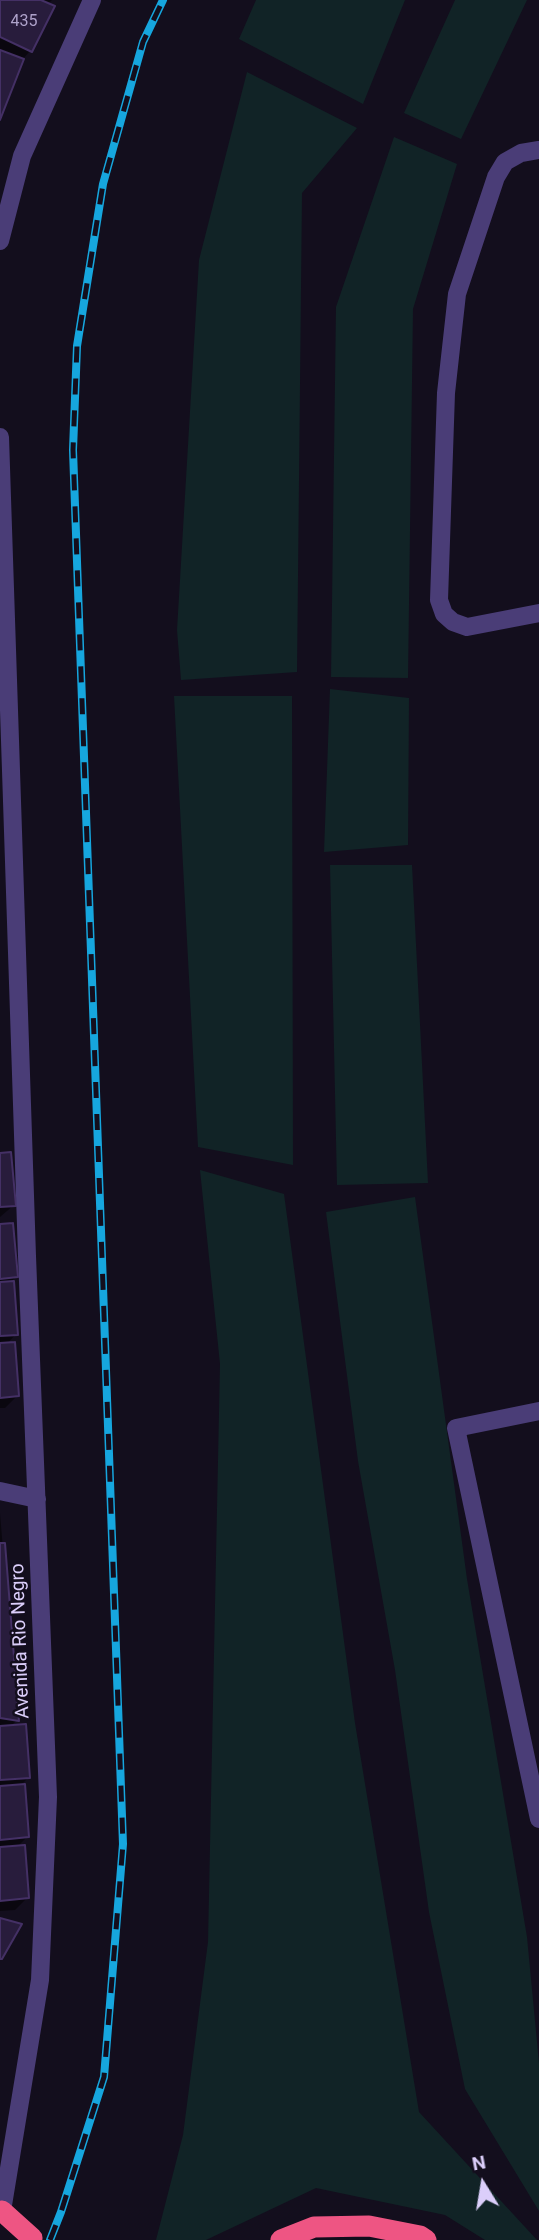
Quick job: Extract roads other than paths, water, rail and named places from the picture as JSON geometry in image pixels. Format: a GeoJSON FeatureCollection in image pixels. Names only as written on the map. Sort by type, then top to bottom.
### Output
{"type":"FeatureCollection","features":[{"type":"Feature","properties":{"kind":"highway"},"geometry":{"type":"LineString","coordinates":[[2,2211],[32,2238]]}},
{"type":"Feature","properties":{"kind":"highway"},"geometry":{"type":"LineString","coordinates":[[281,2240],[314,2227],[369,2226],[420,2236],[426,2240]]}},
{"type":"Feature","properties":{"kind":"street"},"geometry":{"type":"LineString","coordinates":[[0,241],[4,208],[22,156],[92,0]]}},
{"type":"Feature","properties":{"kind":"street"},"geometry":{"type":"LineString","coordinates":[[539,150],[521,153],[505,162],[496,177],[457,293],[446,393],[439,600],[444,614],[453,622],[467,627],[539,613]]}},
{"type":"Feature","properties":{"kind":"street","name":"Avenida Rio Negro"},"geometry":{"type":"LineString","coordinates":[[0,437],[48,1797],[40,1980],[2,2211]]}},
{"type":"Feature","properties":{"kind":"street"},"geometry":{"type":"LineString","coordinates":[[539,1411],[456,1428],[539,1819]]}},
{"type":"Feature","properties":{"kind":"street"},"geometry":{"type":"LineString","coordinates":[[0,1491],[37,1499]]}},
{"type":"Feature","properties":{"kind":"railway"},"geometry":{"type":"LineString","coordinates":[[50,2240],[104,2077],[123,1844],[73,450],[77,346],[103,184],[143,42],[163,0]]}}]}
